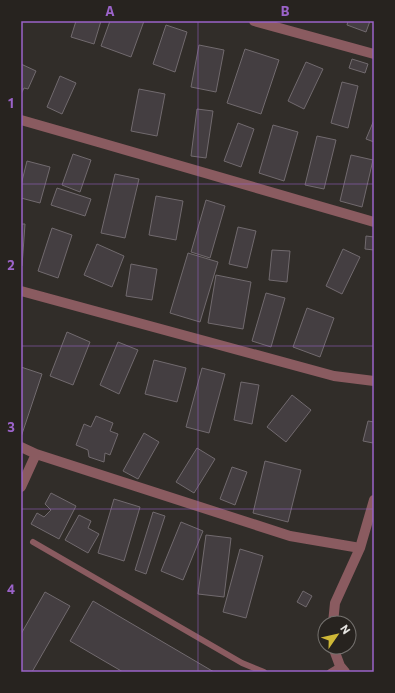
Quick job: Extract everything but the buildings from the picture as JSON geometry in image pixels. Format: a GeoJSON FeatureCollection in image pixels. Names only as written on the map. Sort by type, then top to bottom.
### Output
{"type":"FeatureCollection","features":[{"type":"Feature","properties":{"kind":"street"},"geometry":{"type":"LineString","coordinates":[[254,21],[374,54]]}},
{"type":"Feature","properties":{"kind":"street"},"geometry":{"type":"LineString","coordinates":[[21,120],[374,222]]}},
{"type":"Feature","properties":{"kind":"street"},"geometry":{"type":"LineString","coordinates":[[21,290],[334,376],[374,381]]}},
{"type":"Feature","properties":{"kind":"street"},"geometry":{"type":"LineString","coordinates":[[21,448],[290,536],[360,548]]}},
{"type":"Feature","properties":{"kind":"street"},"geometry":{"type":"LineString","coordinates":[[21,487],[36,454]]}},
{"type":"Feature","properties":{"kind":"street"},"geometry":{"type":"LineString","coordinates":[[334,615],[335,603],[360,548],[374,500]]}},
{"type":"Feature","properties":{"kind":"street"},"geometry":{"type":"LineString","coordinates":[[337,655],[343,669]]}},
{"type":"Feature","properties":{"kind":"lane"},"geometry":{"type":"LineString","coordinates":[[33,542],[242,663],[264,672]]}},
{"type":"Feature","properties":{"kind":"lane"},"geometry":{"type":"LineString","coordinates":[[330,672],[343,669]]}}]}
